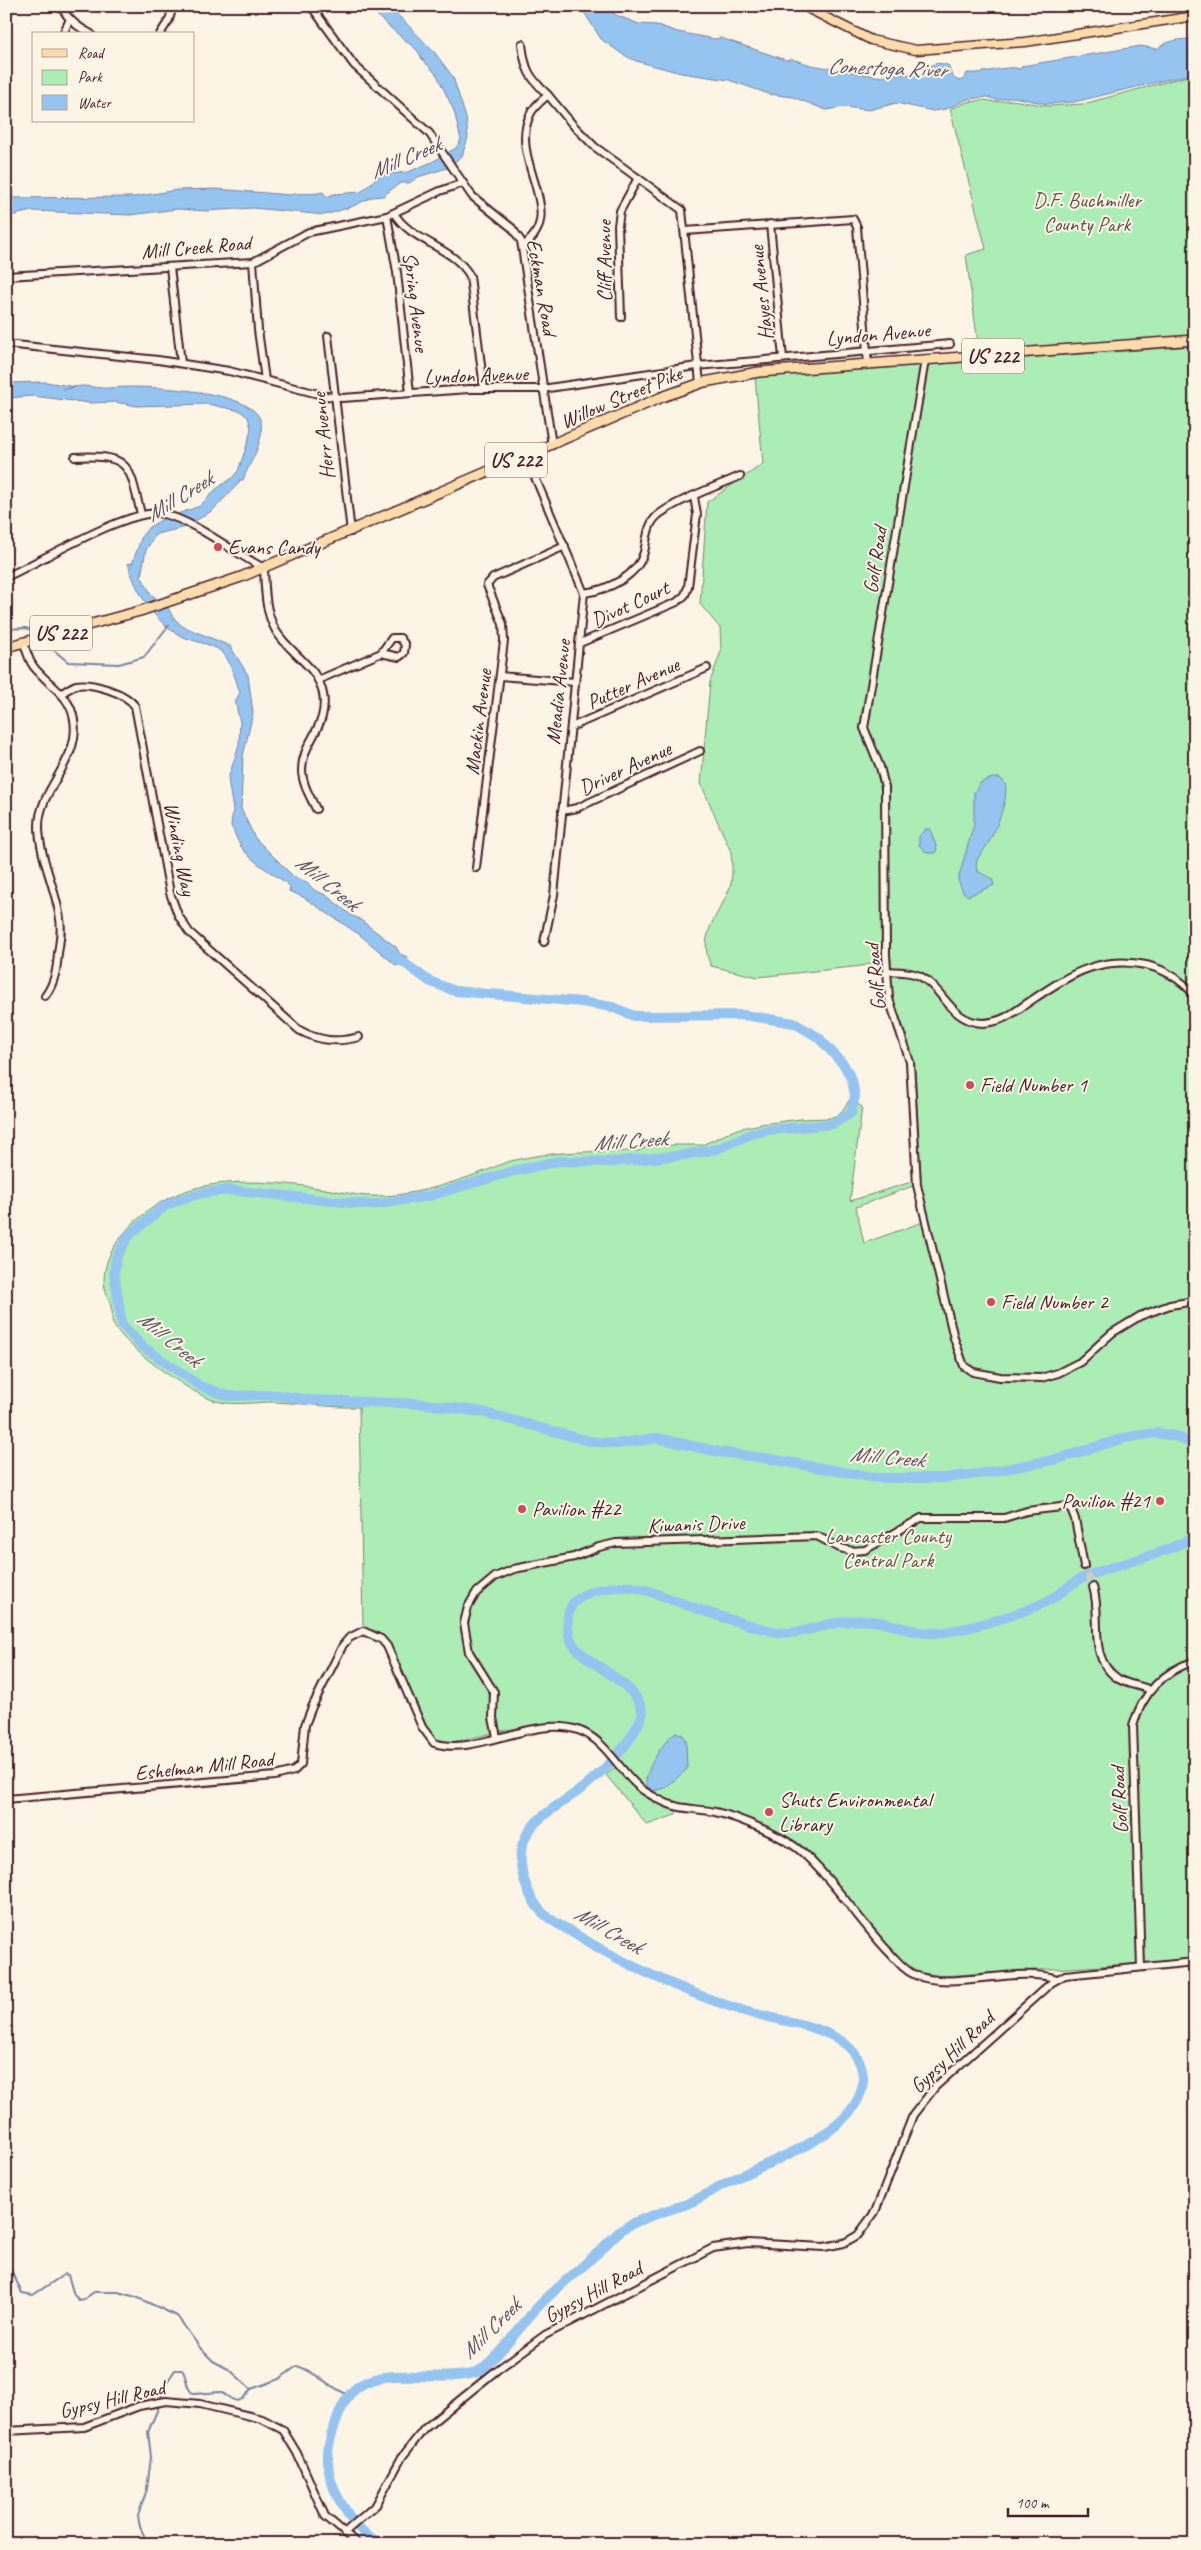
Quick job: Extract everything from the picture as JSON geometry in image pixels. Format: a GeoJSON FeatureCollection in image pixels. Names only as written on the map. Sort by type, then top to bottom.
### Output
{"type":"FeatureCollection","features":[{"type":"Feature","properties":{"kind":"highway","name":"Willow Street Pike"},"geometry":{"type":"LineString","coordinates":[[6,647],[175,601],[264,568],[700,383],[759,372],[1195,340]]}},
{"type":"Feature","properties":{"kind":"main road"},"geometry":{"type":"LineString","coordinates":[[802,6],[871,40],[916,50],[1025,42],[1195,16]]}},
{"type":"Feature","properties":{"kind":"street"},"geometry":{"type":"LineString","coordinates":[[61,6],[70,19],[88,32]]}},
{"type":"Feature","properties":{"kind":"street"},"geometry":{"type":"LineString","coordinates":[[161,32],[169,20],[173,6]]}},
{"type":"Feature","properties":{"kind":"street","name":"Eckman Road"},"geometry":{"type":"LineString","coordinates":[[311,6],[354,65],[429,133],[476,200],[512,228],[523,246],[542,389],[552,445]]}},
{"type":"Feature","properties":{"kind":"street"},"geometry":{"type":"LineString","coordinates":[[64,32],[70,19]]}},
{"type":"Feature","properties":{"kind":"street"},"geometry":{"type":"LineString","coordinates":[[522,44],[524,64],[531,78],[548,95],[582,136],[680,208],[685,231],[700,383]]}},
{"type":"Feature","properties":{"kind":"street"},"geometry":{"type":"LineString","coordinates":[[523,246],[538,232],[540,211],[538,191],[525,155],[527,123],[533,110],[548,95]]}},
{"type":"Feature","properties":{"kind":"street","name":"Cliff Avenue"},"geometry":{"type":"LineString","coordinates":[[621,317],[618,226],[620,211],[638,178]]}},
{"type":"Feature","properties":{"kind":"street","name":"Mill Creek Road"},"geometry":{"type":"LineString","coordinates":[[6,276],[253,262],[309,232],[387,216],[440,190],[463,183]]}},
{"type":"Feature","properties":{"kind":"street"},"geometry":{"type":"LineString","coordinates":[[394,213],[402,224],[449,255],[470,276],[484,389]]}},
{"type":"Feature","properties":{"kind":"street","name":"Spring Avenue"},"geometry":{"type":"LineString","coordinates":[[387,216],[397,272],[410,394]]}},
{"type":"Feature","properties":{"kind":"street"},"geometry":{"type":"LineString","coordinates":[[685,231],[823,220],[849,219],[856,222],[868,364]]}},
{"type":"Feature","properties":{"kind":"street","name":"Hayes Avenue"},"geometry":{"type":"LineString","coordinates":[[770,224],[783,358]]}},
{"type":"Feature","properties":{"kind":"street"},"geometry":{"type":"LineString","coordinates":[[253,262],[258,330],[266,380]]}},
{"type":"Feature","properties":{"kind":"street"},"geometry":{"type":"LineString","coordinates":[[170,267],[181,363]]}},
{"type":"Feature","properties":{"kind":"street","name":"Herr Avenue"},"geometry":{"type":"LineString","coordinates":[[328,336],[346,506],[351,532]]}},
{"type":"Feature","properties":{"kind":"street","name":"Lyndon Avenue"},"geometry":{"type":"LineString","coordinates":[[6,344],[181,363],[228,371],[336,398],[484,389],[542,389],[697,366],[950,344]]}},
{"type":"Feature","properties":{"kind":"street","name":"Golf Road"},"geometry":{"type":"LineString","coordinates":[[925,360],[864,723],[865,735],[880,767],[885,787],[889,998],[910,1062],[917,1185],[954,1338],[964,1366],[972,1372],[1020,1380],[1050,1376],[1080,1362],[1112,1333],[1140,1316],[1170,1305],[1195,1301]]}},
{"type":"Feature","properties":{"kind":"street","name":"Meadia Avenue"},"geometry":{"type":"LineString","coordinates":[[526,456],[584,593],[554,895],[544,942]]}},
{"type":"Feature","properties":{"kind":"street"},"geometry":{"type":"LineString","coordinates":[[74,457],[110,459],[125,466],[133,476],[142,514]]}},
{"type":"Feature","properties":{"kind":"street"},"geometry":{"type":"LineString","coordinates":[[584,593],[616,583],[630,574],[644,555],[648,531],[654,520],[663,512],[740,476]]}},
{"type":"Feature","properties":{"kind":"street","name":"Divot Court"},"geometry":{"type":"LineString","coordinates":[[580,644],[676,602],[685,595],[688,587],[697,514],[694,497]]}},
{"type":"Feature","properties":{"kind":"street"},"geometry":{"type":"LineString","coordinates":[[6,577],[108,527],[142,514],[156,513],[168,515],[199,530],[264,568],[266,605],[272,624],[284,642],[308,666],[318,680],[323,694],[324,711],[320,726],[304,754],[302,770],[305,786],[316,809]]}},
{"type":"Feature","properties":{"kind":"street","name":"Mackin Avenue"},"geometry":{"type":"LineString","coordinates":[[476,868],[504,629],[488,582],[565,546]]}},
{"type":"Feature","properties":{"kind":"street"},"geometry":{"type":"LineString","coordinates":[[24,643],[33,667],[62,693],[72,710],[75,736],[41,810],[39,827],[61,931],[54,980],[45,996]]}},
{"type":"Feature","properties":{"kind":"street"},"geometry":{"type":"LineString","coordinates":[[318,680],[381,653]]}},
{"type":"Feature","properties":{"kind":"street","name":"Putter Avenue"},"geometry":{"type":"LineString","coordinates":[[571,727],[707,668]]}},
{"type":"Feature","properties":{"kind":"street"},"geometry":{"type":"LineString","coordinates":[[500,676],[575,682]]}},
{"type":"Feature","properties":{"kind":"street","name":"Winding Way"},"geometry":{"type":"LineString","coordinates":[[62,693],[75,686],[92,686],[123,695],[135,706],[170,893],[178,915],[189,932],[298,1030],[313,1037],[336,1042],[359,1037]]}},
{"type":"Feature","properties":{"kind":"street","name":"Driver Avenue"},"geometry":{"type":"LineString","coordinates":[[562,812],[577,808],[700,751]]}},
{"type":"Feature","properties":{"kind":"street"},"geometry":{"type":"LineString","coordinates":[[887,971],[919,976],[935,989],[954,1012],[968,1020],[981,1023],[993,1022],[1010,1016],[1072,973],[1106,962],[1131,962],[1150,966],[1174,977],[1195,996]]}},
{"type":"Feature","properties":{"kind":"street","name":"Kiwanis Drive"},"geometry":{"type":"LineString","coordinates":[[497,1738],[494,1726],[494,1692],[469,1652],[464,1623],[468,1607],[476,1593],[502,1573],[567,1559],[616,1542],[817,1536],[840,1548],[852,1551],[864,1550],[921,1518],[1004,1518],[1027,1512],[1070,1506],[1075,1519],[1084,1566]]}},
{"type":"Feature","properties":{"kind":"street"},"geometry":{"type":"LineString","coordinates":[[1094,1587],[1097,1644],[1103,1662],[1110,1673],[1119,1680],[1150,1690]]}},
{"type":"Feature","properties":{"kind":"street","name":"Eshelman Mill Road"},"geometry":{"type":"LineString","coordinates":[[6,1799],[276,1776],[294,1771],[301,1764],[303,1734],[312,1707],[343,1645],[349,1638],[363,1631],[381,1638],[387,1646],[422,1727],[434,1743],[453,1746],[539,1729],[567,1727],[585,1734],[604,1746],[638,1787],[662,1802],[684,1809],[720,1813],[793,1844],[820,1871],[884,1946],[912,1974],[934,1979],[1036,1975],[1057,1979],[1072,1973],[1195,1962]]}},
{"type":"Feature","properties":{"kind":"street","name":"Golf Road"},"geometry":{"type":"LineString","coordinates":[[1141,1967],[1132,1736],[1135,1718],[1150,1690],[1176,1669],[1195,1662]]}},
{"type":"Feature","properties":{"kind":"street","name":"Gypsy Hill Road"},"geometry":{"type":"LineString","coordinates":[[6,2431],[84,2427],[139,2406],[166,2401],[200,2404],[262,2419],[277,2426],[289,2438],[325,2516],[344,2533],[376,2505],[402,2457],[418,2436],[497,2370],[545,2335],[713,2248],[748,2242],[824,2247],[844,2243],[858,2235],[875,2212],[905,2131],[919,2105],[950,2074],[1057,1979]]}},
{"type":"Feature","properties":{"kind":"street"},"geometry":{"type":"LineString","coordinates":[[344,2533],[358,2544]]}},
{"type":"Feature","properties":{"kind":"green space","name":"D.F. Buchmiller County Park"},"geometry":{"type":"Polygon","coordinates":[[[1195,74],[1195,335],[979,351],[966,255],[986,249],[950,109],[967,102],[985,100],[995,102],[1012,100],[1048,106],[1083,104],[1195,74]]]}},
{"type":"Feature","properties":{"kind":"green space","name":"Lancaster County Central Park"},"geometry":{"type":"Polygon","coordinates":[[[1195,346],[1195,1960],[941,1976],[917,1972],[906,1965],[808,1853],[796,1842],[782,1834],[727,1812],[680,1805],[675,1815],[647,1825],[606,1775],[621,1762],[595,1734],[580,1727],[563,1724],[544,1724],[451,1742],[436,1739],[429,1731],[390,1643],[376,1631],[363,1628],[359,1407],[273,1402],[225,1403],[210,1399],[171,1377],[142,1355],[112,1322],[112,1311],[104,1280],[106,1266],[118,1241],[138,1219],[161,1202],[190,1189],[210,1185],[251,1182],[272,1183],[313,1187],[356,1195],[385,1196],[442,1186],[507,1162],[527,1157],[574,1152],[638,1151],[660,1145],[702,1145],[737,1129],[801,1119],[830,1118],[840,1114],[850,1099],[862,1107],[850,1201],[921,1179],[915,1070],[911,1049],[892,994],[891,958],[862,966],[758,977],[711,966],[707,955],[706,944],[708,934],[730,887],[732,870],[731,852],[701,784],[710,682],[721,651],[720,628],[700,604],[707,502],[763,464],[755,377],[1195,346]],[[913,1186],[856,1207],[864,1243],[923,1222],[913,1186]]]}},
{"type":"Feature","properties":{"kind":"water","name":"Mill Creek"},"geometry":{"type":"Polygon","coordinates":[[[368,6],[386,6],[402,19],[435,53],[453,77],[466,118],[468,137],[462,156],[447,168],[418,177],[409,183],[400,183],[383,196],[372,197],[351,207],[325,215],[253,208],[207,211],[177,209],[130,215],[32,211],[6,217],[6,198],[134,197],[177,190],[216,189],[290,195],[323,192],[326,197],[334,194],[361,192],[380,175],[408,172],[432,162],[456,148],[461,140],[454,111],[437,75],[422,59],[418,51],[368,6]]]}},
{"type":"Feature","properties":{"kind":"water"},"geometry":{"type":"Polygon","coordinates":[[[580,6],[604,6],[616,15],[639,24],[657,25],[678,32],[714,39],[721,38],[786,60],[792,59],[811,65],[882,77],[893,74],[921,74],[930,66],[941,63],[949,66],[952,76],[960,81],[965,78],[967,73],[981,73],[1008,68],[1021,69],[1022,66],[1141,46],[1157,49],[1170,42],[1190,39],[1195,39],[1195,73],[1074,102],[1047,104],[1014,97],[997,100],[987,97],[968,99],[946,109],[933,111],[896,103],[869,110],[844,107],[826,110],[793,97],[769,94],[729,80],[681,73],[636,61],[622,54],[601,39],[580,6]]]}},
{"type":"Feature","properties":{"kind":"water","name":"Mill Creek"},"geometry":{"type":"Polygon","coordinates":[[[46,382],[75,387],[144,387],[194,391],[240,402],[254,411],[261,423],[260,438],[243,480],[239,480],[239,483],[213,510],[186,527],[156,534],[146,550],[141,576],[151,594],[168,608],[173,617],[182,626],[230,646],[248,675],[253,713],[243,756],[241,809],[255,838],[294,877],[307,882],[314,890],[326,895],[396,947],[400,954],[408,957],[397,966],[360,935],[303,897],[289,891],[290,886],[254,860],[242,848],[231,826],[233,810],[228,779],[239,745],[240,722],[235,701],[240,693],[232,670],[221,651],[212,646],[181,636],[155,615],[141,595],[128,563],[132,564],[142,536],[149,527],[163,519],[200,506],[215,490],[232,478],[238,471],[251,428],[248,417],[240,411],[208,404],[137,406],[115,402],[90,403],[33,396],[6,398],[6,383],[46,382]]]}},
{"type":"Feature","properties":{"kind":"water"},"geometry":{"type":"Polygon","coordinates":[[[992,778],[1000,778],[1005,783],[1005,797],[997,825],[978,858],[976,867],[977,871],[992,879],[994,885],[968,896],[963,892],[958,880],[974,824],[974,793],[980,783],[992,778]]]}},
{"type":"Feature","properties":{"kind":"water"},"geometry":{"type":"Polygon","coordinates":[[[926,829],[930,829],[937,849],[935,853],[927,853],[919,845],[919,836],[926,829]]]}},
{"type":"Feature","properties":{"kind":"water"},"geometry":{"type":"Polygon","coordinates":[[[676,1732],[683,1735],[686,1741],[687,1769],[665,1788],[653,1791],[647,1786],[646,1780],[651,1765],[661,1749],[676,1732]]]}},
{"type":"Feature","properties":{"kind":"waterway"},"geometry":{"type":"LineString","coordinates":[[49,646],[68,662],[119,664],[144,657],[169,625]]}},
{"type":"Feature","properties":{"kind":"waterway"},"geometry":{"type":"LineString","coordinates":[[6,629],[26,628],[37,633]]}},
{"type":"Feature","properties":{"kind":"waterway","name":"Mill Creek"},"geometry":{"type":"LineString","coordinates":[[392,954],[429,981],[455,991],[582,1002],[612,1007],[634,1016],[744,1015],[794,1023],[818,1037],[844,1065],[852,1080],[855,1096],[851,1113],[833,1124],[768,1130],[751,1134],[717,1149],[683,1155],[613,1162],[559,1161],[514,1171],[429,1196],[371,1205],[230,1190],[203,1193],[181,1199],[165,1206],[128,1236],[116,1258],[114,1272],[122,1325],[142,1346],[200,1386],[228,1396],[278,1395],[309,1400],[426,1404],[482,1412],[589,1441],[616,1444],[657,1438],[719,1452],[765,1458],[877,1478],[944,1478],[985,1473],[1058,1459],[1124,1438],[1155,1433],[1175,1436],[1195,1445]]}},
{"type":"Feature","properties":{"kind":"waterway","name":"Mill Creek"},"geometry":{"type":"LineString","coordinates":[[386,2544],[372,2538],[359,2528],[335,2492],[329,2473],[328,2454],[331,2435],[342,2408],[351,2393],[361,2385],[385,2377],[443,2377],[479,2371],[497,2355],[542,2303],[622,2230],[633,2223],[687,2204],[815,2140],[843,2119],[854,2106],[862,2087],[863,2078],[859,2060],[847,2045],[838,2039],[815,2029],[719,2003],[653,1976],[611,1955],[555,1922],[536,1905],[528,1891],[521,1867],[521,1851],[524,1840],[537,1821],[585,1786],[611,1762],[633,1734],[643,1713],[639,1702],[623,1684],[583,1655],[572,1643],[568,1626],[568,1615],[572,1605],[583,1595],[591,1592],[607,1588],[631,1587],[650,1591],[728,1619],[777,1632],[802,1631],[835,1623],[861,1620],[886,1623],[927,1633],[946,1632],[976,1626],[1039,1605],[1083,1578],[1168,1549],[1195,1536]]}},
{"type":"Feature","properties":{"kind":"waterway"},"geometry":{"type":"LineString","coordinates":[[6,2259],[22,2293],[33,2295],[65,2274],[68,2275],[74,2295],[79,2300],[94,2292],[118,2292],[136,2297],[177,2316],[201,2349],[213,2361],[230,2370],[251,2389],[279,2379],[297,2366],[304,2368],[349,2395]]}},
{"type":"Feature","properties":{"kind":"waterway"},"geometry":{"type":"LineString","coordinates":[[161,2397],[167,2382],[175,2370],[182,2370],[189,2389],[194,2394],[220,2392],[239,2401],[251,2389]]}},
{"type":"Feature","properties":{"kind":"waterway"},"geometry":{"type":"LineString","coordinates":[[148,2544],[140,2527],[138,2516],[147,2489],[151,2457],[148,2432],[159,2406]]}},
{"type":"Feature","properties":{"kind":"tunnel"},"geometry":{"type":"LineString","coordinates":[[1084,1566],[1093,1587]]}},
{"type":"Feature","properties":{"kind":"place","name":"Evans Candy"},"geometry":{"type":"Point","coordinates":[218,547]}},
{"type":"Feature","properties":{"kind":"place","name":"Field Number 1"},"geometry":{"type":"Point","coordinates":[970,1085]}},
{"type":"Feature","properties":{"kind":"place","name":"Field Number 2"},"geometry":{"type":"Point","coordinates":[991,1302]}},
{"type":"Feature","properties":{"kind":"place","name":"Pavilion #21"},"geometry":{"type":"Point","coordinates":[1160,1501]}},
{"type":"Feature","properties":{"kind":"place","name":"Pavilion #22"},"geometry":{"type":"Point","coordinates":[522,1509]}},
{"type":"Feature","properties":{"kind":"place","name":"Shuts Environmental Library"},"geometry":{"type":"Point","coordinates":[769,1812]}},
{"type":"Feature","properties":{"kind":"water label","name":"Conestoga River"},"geometry":{"type":"Point","coordinates":[887,67]}}]}
